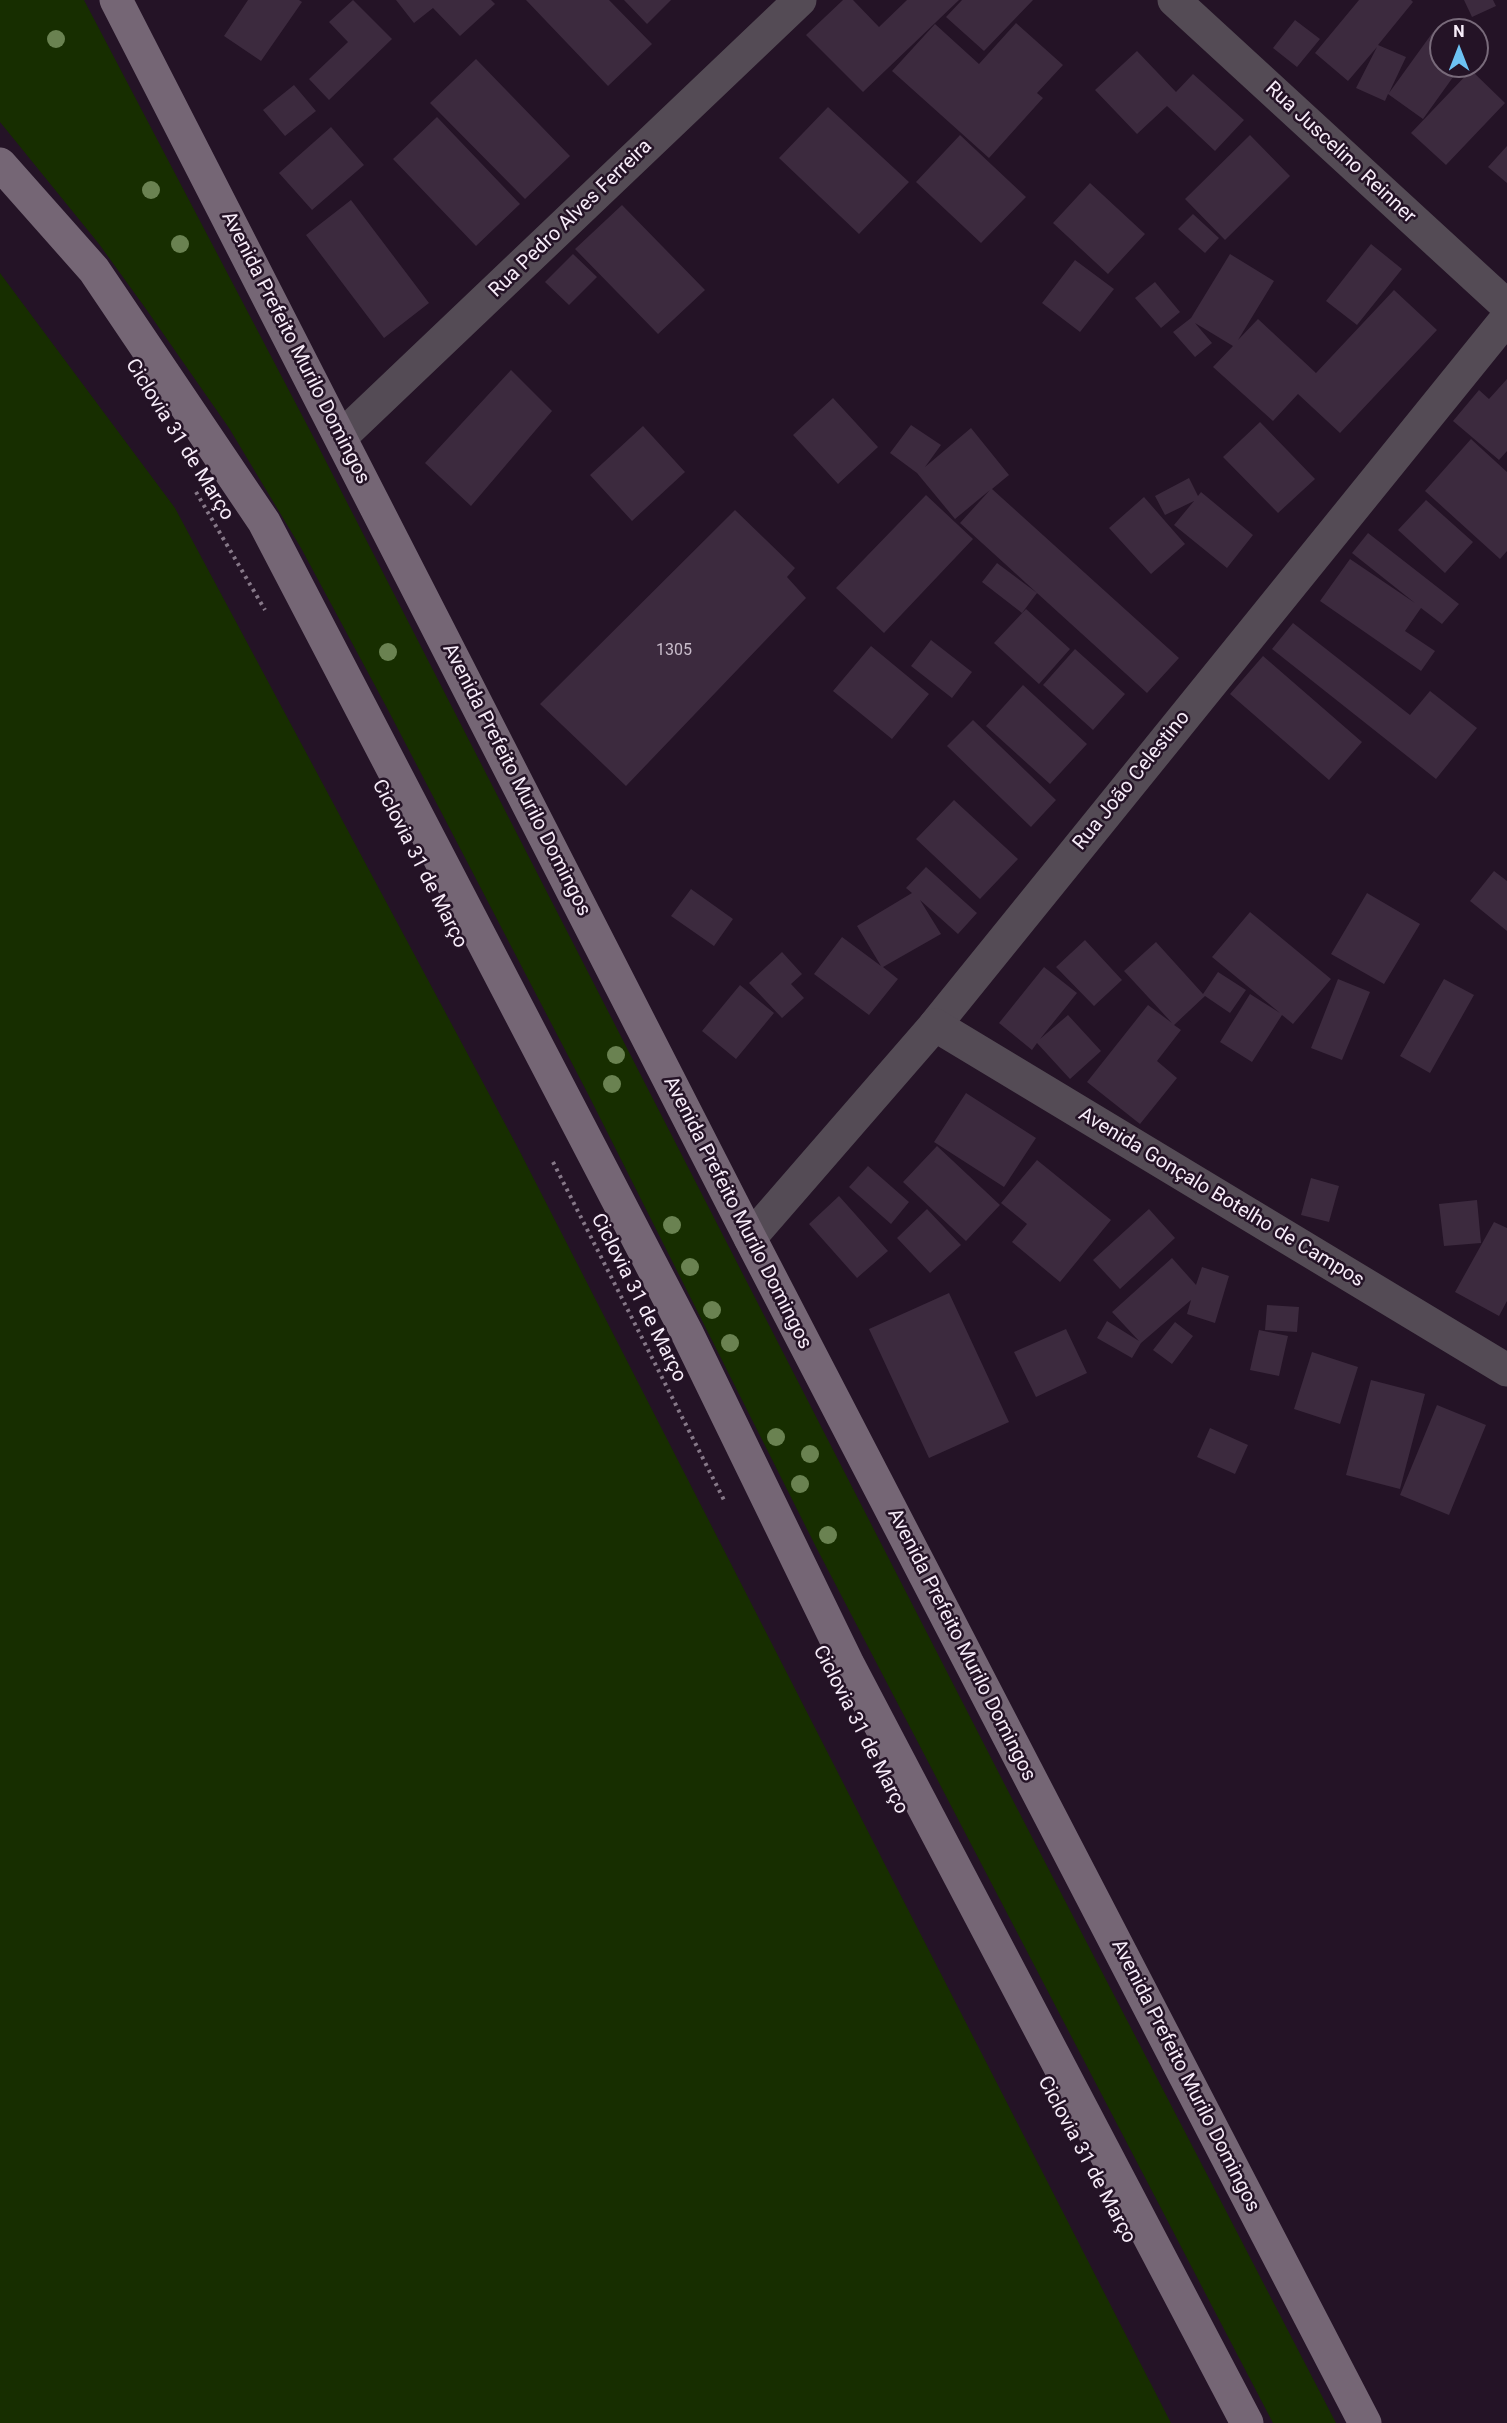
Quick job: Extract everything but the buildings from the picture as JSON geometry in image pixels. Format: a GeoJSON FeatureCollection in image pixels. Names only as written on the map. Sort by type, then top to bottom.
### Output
{"type":"FeatureCollection","features":[{"type":"Feature","properties":{"kind":"main road","name":"Avenida Prefeito Murilo Domingos"},"geometry":{"type":"LineString","coordinates":[[116,0],[750,1238],[1365,2423]]}},
{"type":"Feature","properties":{"kind":"main road"},"geometry":{"type":"LineString","coordinates":[[0,164],[94,270],[264,522],[688,1335],[848,1664],[1247,2423]]}},
{"type":"Feature","properties":{"kind":"street","name":"Rua Pedro Alves Ferreira"},"geometry":{"type":"LineString","coordinates":[[341,437],[800,0]]}},
{"type":"Feature","properties":{"kind":"street","name":"Rua Juscelino Reinner"},"geometry":{"type":"LineString","coordinates":[[1174,0],[1507,306]]}},
{"type":"Feature","properties":{"kind":"street","name":"Rua João Celestino"},"geometry":{"type":"LineString","coordinates":[[750,1238],[935,1025],[1507,318]]}},
{"type":"Feature","properties":{"kind":"street","name":"Avenida Gonçalo Botelho de Campos"},"geometry":{"type":"LineString","coordinates":[[935,1025],[1507,1370]]}},
{"type":"Feature","properties":{"kind":"path","name":"Ciclovia 31 de Março"},"geometry":{"type":"LineString","coordinates":[[190,482],[267,613]]}},
{"type":"Feature","properties":{"kind":"path","name":"Ciclovia 31 de Março"},"geometry":{"type":"LineString","coordinates":[[549,1154],[729,1510]]}},
{"type":"Feature","properties":{"kind":"green space"},"geometry":{"type":"Polygon","coordinates":[[[0,0],[84,0],[315,440],[1005,1785],[1336,2423],[1273,2423],[816,1547],[588,1094],[301,548],[229,428],[146,309],[99,244],[0,122],[0,0]]]}},
{"type":"Feature","properties":{"kind":"green space"},"geometry":{"type":"Polygon","coordinates":[[[0,273],[175,508],[517,1146],[1171,2423],[0,2423],[0,273]]]}}]}
